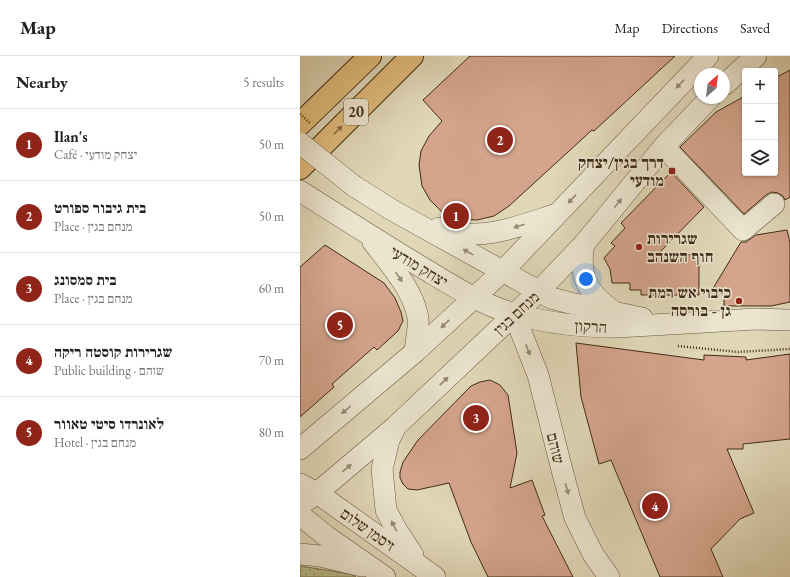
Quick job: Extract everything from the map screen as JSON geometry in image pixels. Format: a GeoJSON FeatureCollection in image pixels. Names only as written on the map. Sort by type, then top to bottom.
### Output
{"type":"FeatureCollection","features":[{"type":"Feature","properties":{"kind":"highway"},"geometry":{"type":"LineString","coordinates":[[300,124],[370,56]]}},
{"type":"Feature","properties":{"kind":"highway","name":"20"},"geometry":{"type":"LineString","coordinates":[[300,168],[412,56]]}},
{"type":"Feature","properties":{"kind":"street"},"geometry":{"type":"LineString","coordinates":[[300,449],[415,352],[502,271],[708,56]]}},
{"type":"Feature","properties":{"kind":"street"},"geometry":{"type":"LineString","coordinates":[[730,80],[756,56]]}},
{"type":"Feature","properties":{"kind":"street","name":"מנחם בגין"},"geometry":{"type":"LineString","coordinates":[[300,506],[309,488],[395,428],[538,291],[584,244],[664,147],[704,104]]}},
{"type":"Feature","properties":{"kind":"street"},"geometry":{"type":"LineString","coordinates":[[300,143],[354,186],[392,210],[538,291]]}},
{"type":"Feature","properties":{"kind":"street"},"geometry":{"type":"LineString","coordinates":[[664,147],[743,230],[774,204]]}},
{"type":"Feature","properties":{"kind":"street","name":"יצחק מודעי"},"geometry":{"type":"LineString","coordinates":[[300,191],[368,235],[473,298],[514,314]]}},
{"type":"Feature","properties":{"kind":"street"},"geometry":{"type":"LineString","coordinates":[[392,210],[452,233],[482,235],[510,230],[556,215]]}},
{"type":"Feature","properties":{"kind":"street"},"geometry":{"type":"LineString","coordinates":[[368,235],[402,281],[412,301],[418,319],[415,352]]}},
{"type":"Feature","properties":{"kind":"street"},"geometry":{"type":"LineString","coordinates":[[584,244],[582,270],[588,285],[597,299],[615,313]]}},
{"type":"Feature","properties":{"kind":"street","name":"הרקון"},"geometry":{"type":"LineString","coordinates":[[538,291],[551,298],[570,304],[670,324]]}},
{"type":"Feature","properties":{"kind":"street","name":"הרקון"},"geometry":{"type":"LineString","coordinates":[[514,314],[552,323],[599,327],[756,319],[790,320]]}},
{"type":"Feature","properties":{"kind":"street","name":"שוהם"},"geometry":{"type":"LineString","coordinates":[[514,314],[538,375],[562,470],[576,518],[593,554],[610,577]]}},
{"type":"Feature","properties":{"kind":"street"},"geometry":{"type":"LineString","coordinates":[[395,428],[389,440],[382,470],[386,510],[407,547],[430,573]]}},
{"type":"Feature","properties":{"kind":"street","name":"זיסמן שלום"},"geometry":{"type":"LineString","coordinates":[[309,488],[430,573]]}},
{"type":"Feature","properties":{"kind":"street","name":"זיסמן שלום"},"geometry":{"type":"LineString","coordinates":[[300,516],[382,575]]}},
{"type":"Feature","properties":{"kind":"street"},"geometry":{"type":"LineString","coordinates":[[300,554],[320,556],[348,562],[382,575]]}},
{"type":"Feature","properties":{"kind":"green space"},"geometry":{"type":"Polygon","coordinates":[[[300,566],[350,574],[356,577],[300,577],[300,566]]]}},
{"type":"Feature","properties":{"kind":"building"},"geometry":{"type":"Polygon","coordinates":[[[470,56],[675,56],[594,131],[592,130],[509,206],[494,216],[477,220],[459,219],[444,214],[430,200],[422,186],[419,165],[421,151],[429,136],[442,121],[423,100],[470,56]]]}},
{"type":"Feature","properties":{"kind":"building"},"geometry":{"type":"Polygon","coordinates":[[[790,70],[790,197],[785,200],[783,196],[772,192],[766,195],[744,214],[680,147],[716,112],[742,98],[742,176],[778,176],[778,76],[790,70]]]}},
{"type":"Feature","properties":{"kind":"building"},"geometry":{"type":"Polygon","coordinates":[[[671,172],[704,207],[658,254],[699,255],[699,295],[641,295],[641,290],[630,290],[630,283],[612,283],[610,269],[604,258],[615,246],[611,243],[625,228],[621,223],[671,172]]]}},
{"type":"Feature","properties":{"kind":"building"},"geometry":{"type":"Polygon","coordinates":[[[787,230],[790,243],[790,302],[771,306],[724,306],[724,295],[709,295],[741,242],[746,242],[756,235],[787,230]]]}},
{"type":"Feature","properties":{"kind":"building"},"geometry":{"type":"Polygon","coordinates":[[[325,245],[384,283],[395,298],[403,321],[398,331],[377,350],[374,347],[332,384],[334,387],[300,417],[300,267],[325,245]]]}},
{"type":"Feature","properties":{"kind":"building"},"geometry":{"type":"Polygon","coordinates":[[[576,343],[704,360],[704,355],[746,357],[746,360],[790,354],[790,439],[743,444],[743,449],[727,449],[754,513],[740,519],[711,549],[723,577],[660,577],[611,460],[599,464],[581,397],[576,343]]]}},
{"type":"Feature","properties":{"kind":"building"},"geometry":{"type":"Polygon","coordinates":[[[490,380],[500,385],[508,395],[517,453],[510,488],[532,480],[545,515],[542,516],[573,577],[488,577],[471,542],[449,483],[417,490],[408,489],[400,478],[403,462],[418,440],[471,386],[490,380]]]}},
{"type":"Feature","properties":{"kind":"place","name":"בית גיבור ספורט"},"geometry":{"type":"Point","coordinates":[500,140]}},
{"type":"Feature","properties":{"kind":"place","name":"דרך בגין/יצחק מודעי"},"geometry":{"type":"Point","coordinates":[672,171]}},
{"type":"Feature","properties":{"kind":"place","name":"Ilan's"},"geometry":{"type":"Point","coordinates":[456,216]}},
{"type":"Feature","properties":{"kind":"place","name":"שגרירות חוף השנהב"},"geometry":{"type":"Point","coordinates":[639,247]}},
{"type":"Feature","properties":{"kind":"place","name":"כיבוי אש רמת גן - בורסה"},"geometry":{"type":"Point","coordinates":[739,301]}},
{"type":"Feature","properties":{"kind":"place","name":"לאונרדו סיטי טאוור"},"geometry":{"type":"Point","coordinates":[340,325]}},
{"type":"Feature","properties":{"kind":"place","name":"בית סמסונג"},"geometry":{"type":"Point","coordinates":[476,418]}},
{"type":"Feature","properties":{"kind":"place","name":"שגרירות קוסטה ריקה"},"geometry":{"type":"Point","coordinates":[655,506]}}]}
